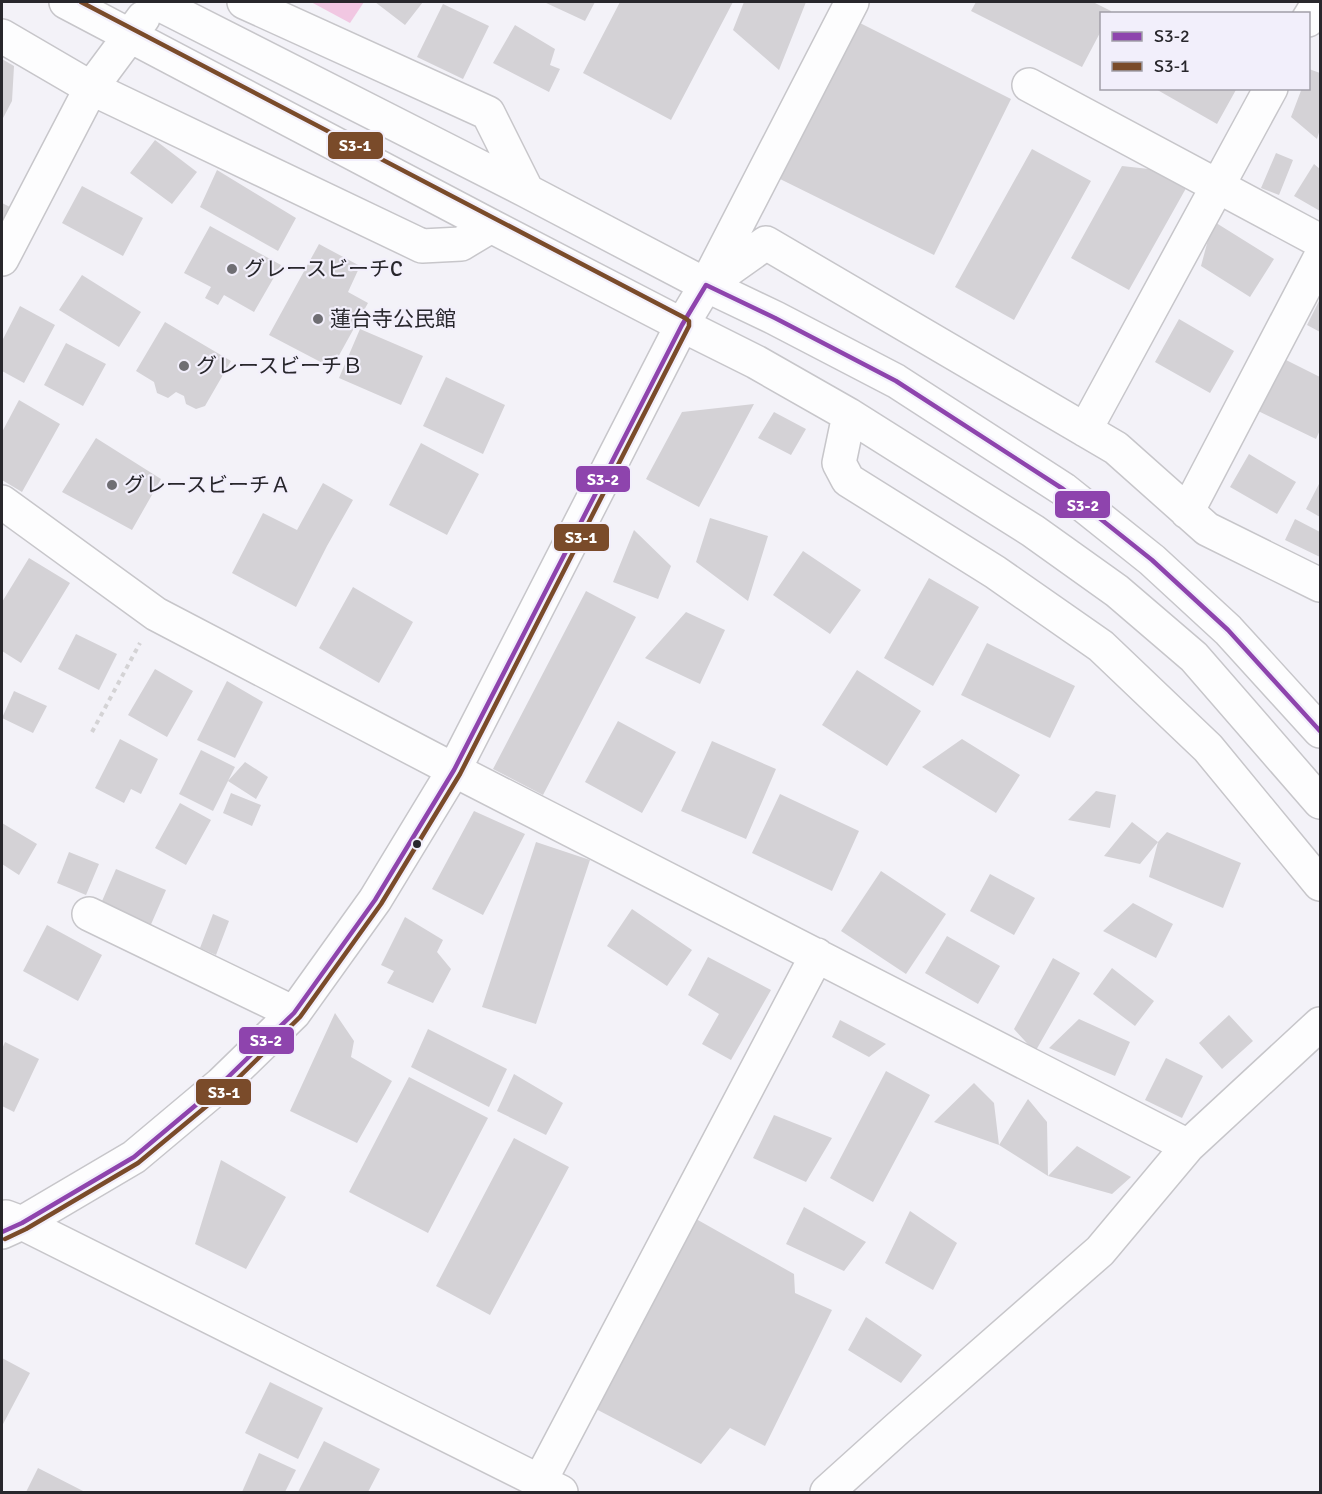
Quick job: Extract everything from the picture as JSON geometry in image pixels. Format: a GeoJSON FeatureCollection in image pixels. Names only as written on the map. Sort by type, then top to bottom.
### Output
{"type":"FeatureCollection","features":[{"type":"Feature","properties":{"kind":"street"},"geometry":{"type":"LineString","coordinates":[[66,2],[491,226],[756,362],[849,415],[1033,531],[1117,591],[1194,657],[1320,802]]}},
{"type":"Feature","properties":{"kind":"street"},"geometry":{"type":"LineString","coordinates":[[2,259],[91,88],[155,2],[896,381],[1063,489],[1152,560],[1228,630],[1320,731]]}},
{"type":"Feature","properties":{"kind":"street"},"geometry":{"type":"LineString","coordinates":[[244,2],[488,113],[527,191]]}},
{"type":"Feature","properties":{"kind":"street"},"geometry":{"type":"LineString","coordinates":[[8,1223],[134,1156],[221,1084],[294,1012],[375,900],[454,770],[682,325],[706,285],[852,2]]}},
{"type":"Feature","properties":{"kind":"street"},"geometry":{"type":"LineString","coordinates":[[1310,16],[1318,2]]}},
{"type":"Feature","properties":{"kind":"street"},"geometry":{"type":"LineString","coordinates":[[2,36],[91,88],[422,246],[461,244],[491,226]]}},
{"type":"Feature","properties":{"kind":"street"},"geometry":{"type":"LineString","coordinates":[[1029,85],[1320,241]]}},
{"type":"Feature","properties":{"kind":"street"},"geometry":{"type":"LineString","coordinates":[[1085,430],[1270,90]]}},
{"type":"Feature","properties":{"kind":"street"},"geometry":{"type":"LineString","coordinates":[[706,285],[766,243],[1116,448],[1207,529],[1320,585]]}},
{"type":"Feature","properties":{"kind":"street"},"geometry":{"type":"LineString","coordinates":[[1187,512],[1320,258]]}},
{"type":"Feature","properties":{"kind":"street"},"geometry":{"type":"LineString","coordinates":[[849,415],[839,463],[848,480],[995,572],[1101,646],[1208,748],[1320,884]]}},
{"type":"Feature","properties":{"kind":"street"},"geometry":{"type":"LineString","coordinates":[[2,502],[156,614],[454,770],[1188,1146]]}},
{"type":"Feature","properties":{"kind":"street"},"geometry":{"type":"LineString","coordinates":[[89,914],[294,1012]]}},
{"type":"Feature","properties":{"kind":"street"},"geometry":{"type":"LineString","coordinates":[[8,1223],[550,1487],[817,955]]}},
{"type":"Feature","properties":{"kind":"street"},"geometry":{"type":"LineString","coordinates":[[827,1492],[1100,1251],[1188,1146],[1320,1024]]}},
{"type":"Feature","properties":{"kind":"path"},"geometry":{"type":"LineString","coordinates":[[92,732],[156,614]]}},
{"type":"Feature","properties":{"kind":"shaded area"},"geometry":{"type":"Polygon","coordinates":[[[311,2],[364,2],[350,23],[311,2]]]}},
{"type":"Feature","properties":{"kind":"building"},"geometry":{"type":"Polygon","coordinates":[[[375,2],[423,2],[405,25],[375,2]]]}},
{"type":"Feature","properties":{"kind":"building"},"geometry":{"type":"Polygon","coordinates":[[[544,2],[595,2],[585,21],[544,2]]]}},
{"type":"Feature","properties":{"kind":"building"},"geometry":{"type":"Polygon","coordinates":[[[620,2],[733,2],[671,120],[583,73],[620,2]]]}},
{"type":"Feature","properties":{"kind":"building"},"geometry":{"type":"Polygon","coordinates":[[[744,2],[806,2],[779,70],[733,30],[744,2]]]}},
{"type":"Feature","properties":{"kind":"building"},"geometry":{"type":"Polygon","coordinates":[[[976,2],[1093,2],[1111,11],[1100,12],[1100,33],[1082,67],[971,11],[976,2]]]}},
{"type":"Feature","properties":{"kind":"building"},"geometry":{"type":"Polygon","coordinates":[[[443,4],[489,26],[463,79],[417,57],[443,4]]]}},
{"type":"Feature","properties":{"kind":"building"},"geometry":{"type":"Polygon","coordinates":[[[856,21],[1011,99],[934,255],[778,178],[856,21]]]}},
{"type":"Feature","properties":{"kind":"building"},"geometry":{"type":"Polygon","coordinates":[[[515,25],[555,49],[550,65],[560,69],[549,92],[493,63],[515,25]]]}},
{"type":"Feature","properties":{"kind":"building"},"geometry":{"type":"Polygon","coordinates":[[[2,59],[14,66],[12,101],[2,120],[2,59]]]}},
{"type":"Feature","properties":{"kind":"building"},"geometry":{"type":"Polygon","coordinates":[[[1310,69],[1320,73],[1320,129],[1317,139],[1291,117],[1301,90],[1310,90],[1310,69]]]}},
{"type":"Feature","properties":{"kind":"building"},"geometry":{"type":"Polygon","coordinates":[[[1158,90],[1236,90],[1217,124],[1158,90]]]}},
{"type":"Feature","properties":{"kind":"building"},"geometry":{"type":"Polygon","coordinates":[[[155,140],[197,172],[172,204],[130,173],[155,140]]]}},
{"type":"Feature","properties":{"kind":"building"},"geometry":{"type":"Polygon","coordinates":[[[1032,149],[1091,181],[1014,320],[955,287],[1032,149]]]}},
{"type":"Feature","properties":{"kind":"building"},"geometry":{"type":"Polygon","coordinates":[[[1276,153],[1293,160],[1279,195],[1261,188],[1276,153]]]}},
{"type":"Feature","properties":{"kind":"building"},"geometry":{"type":"Polygon","coordinates":[[[1314,164],[1320,169],[1320,211],[1294,196],[1314,164]]]}},
{"type":"Feature","properties":{"kind":"building"},"geometry":{"type":"Polygon","coordinates":[[[1122,166],[1194,174],[1129,290],[1071,258],[1122,166]]]}},
{"type":"Feature","properties":{"kind":"building"},"geometry":{"type":"Polygon","coordinates":[[[217,170],[296,218],[278,251],[200,207],[217,170]]]}},
{"type":"Feature","properties":{"kind":"building"},"geometry":{"type":"Polygon","coordinates":[[[82,186],[143,218],[123,256],[62,223],[82,186]]]}},
{"type":"Feature","properties":{"kind":"building"},"geometry":{"type":"Polygon","coordinates":[[[2,203],[10,207],[2,223],[2,203]]]}},
{"type":"Feature","properties":{"kind":"building"},"geometry":{"type":"Polygon","coordinates":[[[1213,221],[1274,259],[1250,297],[1201,266],[1213,221]]]}},
{"type":"Feature","properties":{"kind":"building","name":"グレースビーチC"},"geometry":{"type":"Polygon","coordinates":[[[210,226],[281,265],[254,312],[224,295],[218,305],[205,298],[211,287],[184,273],[210,226]]]}},
{"type":"Feature","properties":{"kind":"building","name":"蓮台寺公民館"},"geometry":{"type":"Polygon","coordinates":[[[319,244],[360,266],[348,292],[368,303],[332,368],[269,335],[319,244]]]}},
{"type":"Feature","properties":{"kind":"building"},"geometry":{"type":"Polygon","coordinates":[[[82,275],[141,312],[119,347],[59,310],[82,275]]]}},
{"type":"Feature","properties":{"kind":"building"},"geometry":{"type":"Polygon","coordinates":[[[1320,299],[1320,332],[1307,325],[1320,299]]]}},
{"type":"Feature","properties":{"kind":"building"},"geometry":{"type":"Polygon","coordinates":[[[20,306],[55,325],[24,383],[2,371],[2,341],[20,306]]]}},
{"type":"Feature","properties":{"kind":"building"},"geometry":{"type":"Polygon","coordinates":[[[1179,319],[1234,351],[1210,393],[1155,362],[1179,319]]]}},
{"type":"Feature","properties":{"kind":"building","name":"グレースビーチＢ"},"geometry":{"type":"Polygon","coordinates":[[[165,322],[231,361],[205,406],[196,409],[186,404],[184,396],[176,392],[168,398],[157,393],[154,382],[136,371],[165,322]]]}},
{"type":"Feature","properties":{"kind":"building"},"geometry":{"type":"Polygon","coordinates":[[[360,329],[423,356],[401,405],[339,378],[360,329]]]}},
{"type":"Feature","properties":{"kind":"building"},"geometry":{"type":"Polygon","coordinates":[[[66,343],[106,364],[83,406],[44,385],[66,343]]]}},
{"type":"Feature","properties":{"kind":"building"},"geometry":{"type":"Polygon","coordinates":[[[1280,357],[1320,377],[1320,430],[1316,439],[1254,409],[1280,357]]]}},
{"type":"Feature","properties":{"kind":"building"},"geometry":{"type":"Polygon","coordinates":[[[446,377],[505,405],[483,454],[423,426],[446,377]]]}},
{"type":"Feature","properties":{"kind":"building"},"geometry":{"type":"Polygon","coordinates":[[[19,400],[60,424],[22,492],[2,480],[2,432],[19,400]]]}},
{"type":"Feature","properties":{"kind":"building"},"geometry":{"type":"Polygon","coordinates":[[[754,404],[699,507],[646,479],[682,412],[754,404]]]}},
{"type":"Feature","properties":{"kind":"building"},"geometry":{"type":"Polygon","coordinates":[[[774,412],[806,429],[791,455],[758,438],[774,412]]]}},
{"type":"Feature","properties":{"kind":"building","name":"グレースビーチＡ"},"geometry":{"type":"Polygon","coordinates":[[[96,438],[161,479],[132,530],[62,492],[96,438]]]}},
{"type":"Feature","properties":{"kind":"building"},"geometry":{"type":"Polygon","coordinates":[[[421,443],[479,474],[447,535],[389,505],[421,443]]]}},
{"type":"Feature","properties":{"kind":"building"},"geometry":{"type":"Polygon","coordinates":[[[1249,454],[1296,482],[1277,514],[1230,487],[1249,454]]]}},
{"type":"Feature","properties":{"kind":"building"},"geometry":{"type":"Polygon","coordinates":[[[1320,482],[1320,517],[1306,509],[1320,482]]]}},
{"type":"Feature","properties":{"kind":"building"},"geometry":{"type":"Polygon","coordinates":[[[323,483],[353,500],[296,607],[232,573],[263,513],[297,530],[323,483]]]}},
{"type":"Feature","properties":{"kind":"building"},"geometry":{"type":"Polygon","coordinates":[[[710,518],[768,536],[748,601],[696,562],[710,518]]]}},
{"type":"Feature","properties":{"kind":"building"},"geometry":{"type":"Polygon","coordinates":[[[1295,519],[1320,532],[1320,557],[1285,540],[1295,519]]]}},
{"type":"Feature","properties":{"kind":"building"},"geometry":{"type":"Polygon","coordinates":[[[634,530],[671,566],[658,599],[613,582],[634,530]]]}},
{"type":"Feature","properties":{"kind":"building"},"geometry":{"type":"Polygon","coordinates":[[[803,551],[861,590],[830,634],[773,595],[803,551]]]}},
{"type":"Feature","properties":{"kind":"building"},"geometry":{"type":"Polygon","coordinates":[[[29,558],[70,583],[21,663],[2,651],[2,602],[29,558]]]}},
{"type":"Feature","properties":{"kind":"building"},"geometry":{"type":"Polygon","coordinates":[[[929,578],[979,607],[933,686],[884,658],[929,578]]]}},
{"type":"Feature","properties":{"kind":"building"},"geometry":{"type":"Polygon","coordinates":[[[353,587],[413,622],[379,683],[319,648],[353,587]]]}},
{"type":"Feature","properties":{"kind":"building"},"geometry":{"type":"Polygon","coordinates":[[[586,591],[636,617],[543,795],[493,769],[586,591]]]}},
{"type":"Feature","properties":{"kind":"building"},"geometry":{"type":"Polygon","coordinates":[[[686,612],[725,630],[700,684],[645,658],[686,612]]]}},
{"type":"Feature","properties":{"kind":"building"},"geometry":{"type":"Polygon","coordinates":[[[76,634],[117,654],[99,690],[58,669],[76,634]]]}},
{"type":"Feature","properties":{"kind":"building"},"geometry":{"type":"Polygon","coordinates":[[[987,643],[1075,686],[1050,738],[961,695],[987,643]]]}},
{"type":"Feature","properties":{"kind":"building"},"geometry":{"type":"Polygon","coordinates":[[[155,669],[193,691],[167,737],[128,715],[155,669]]]}},
{"type":"Feature","properties":{"kind":"building"},"geometry":{"type":"Polygon","coordinates":[[[857,670],[921,711],[887,766],[822,725],[857,670]]]}},
{"type":"Feature","properties":{"kind":"building"},"geometry":{"type":"Polygon","coordinates":[[[227,681],[263,702],[235,758],[197,740],[227,681]]]}},
{"type":"Feature","properties":{"kind":"building"},"geometry":{"type":"Polygon","coordinates":[[[14,691],[47,706],[33,733],[2,718],[14,691]]]}},
{"type":"Feature","properties":{"kind":"building"},"geometry":{"type":"Polygon","coordinates":[[[618,721],[676,752],[642,813],[585,782],[618,721]]]}},
{"type":"Feature","properties":{"kind":"building"},"geometry":{"type":"Polygon","coordinates":[[[120,739],[158,759],[141,794],[131,789],[124,803],[95,788],[120,739]]]}},
{"type":"Feature","properties":{"kind":"building"},"geometry":{"type":"Polygon","coordinates":[[[962,739],[1020,775],[996,813],[922,767],[962,739]]]}},
{"type":"Feature","properties":{"kind":"building"},"geometry":{"type":"Polygon","coordinates":[[[712,741],[776,769],[746,839],[681,811],[712,741]]]}},
{"type":"Feature","properties":{"kind":"building"},"geometry":{"type":"Polygon","coordinates":[[[201,750],[235,767],[213,811],[179,794],[201,750]]]}},
{"type":"Feature","properties":{"kind":"building"},"geometry":{"type":"Polygon","coordinates":[[[245,762],[268,777],[256,799],[228,781],[245,762]]]}},
{"type":"Feature","properties":{"kind":"building"},"geometry":{"type":"Polygon","coordinates":[[[1096,791],[1116,795],[1110,828],[1068,820],[1096,791]]]}},
{"type":"Feature","properties":{"kind":"building"},"geometry":{"type":"Polygon","coordinates":[[[231,793],[261,805],[252,826],[223,813],[231,793]]]}},
{"type":"Feature","properties":{"kind":"building"},"geometry":{"type":"Polygon","coordinates":[[[780,794],[859,831],[832,891],[752,853],[780,794]]]}},
{"type":"Feature","properties":{"kind":"building"},"geometry":{"type":"Polygon","coordinates":[[[180,803],[211,820],[186,865],[155,848],[180,803]]]}},
{"type":"Feature","properties":{"kind":"building"},"geometry":{"type":"Polygon","coordinates":[[[474,811],[525,834],[483,915],[432,889],[474,811]]]}},
{"type":"Feature","properties":{"kind":"building"},"geometry":{"type":"Polygon","coordinates":[[[1132,822],[1158,842],[1140,864],[1104,856],[1132,822]]]}},
{"type":"Feature","properties":{"kind":"building"},"geometry":{"type":"Polygon","coordinates":[[[2,823],[37,844],[19,875],[2,864],[2,823]]]}},
{"type":"Feature","properties":{"kind":"building"},"geometry":{"type":"Polygon","coordinates":[[[1167,832],[1241,863],[1223,908],[1149,877],[1158,842],[1167,832]]]}},
{"type":"Feature","properties":{"kind":"building"},"geometry":{"type":"Polygon","coordinates":[[[536,842],[590,860],[536,1024],[482,1007],[536,842]]]}},
{"type":"Feature","properties":{"kind":"building"},"geometry":{"type":"Polygon","coordinates":[[[69,852],[99,864],[86,895],[57,883],[69,852]]]}},
{"type":"Feature","properties":{"kind":"building"},"geometry":{"type":"Polygon","coordinates":[[[116,869],[166,890],[149,929],[99,908],[116,869]]]}},
{"type":"Feature","properties":{"kind":"building"},"geometry":{"type":"Polygon","coordinates":[[[881,871],[946,914],[906,974],[841,931],[881,871]]]}},
{"type":"Feature","properties":{"kind":"building"},"geometry":{"type":"Polygon","coordinates":[[[990,874],[1035,898],[1014,935],[970,911],[990,874]]]}},
{"type":"Feature","properties":{"kind":"building"},"geometry":{"type":"Polygon","coordinates":[[[1133,903],[1173,924],[1156,958],[1103,931],[1133,903]]]}},
{"type":"Feature","properties":{"kind":"building"},"geometry":{"type":"Polygon","coordinates":[[[632,909],[692,950],[667,986],[607,946],[632,909]]]}},
{"type":"Feature","properties":{"kind":"building"},"geometry":{"type":"Polygon","coordinates":[[[213,914],[229,921],[216,955],[200,948],[213,914]]]}},
{"type":"Feature","properties":{"kind":"building"},"geometry":{"type":"Polygon","coordinates":[[[405,917],[443,940],[437,952],[451,969],[433,1003],[387,983],[394,971],[381,965],[405,917]]]}},
{"type":"Feature","properties":{"kind":"building"},"geometry":{"type":"Polygon","coordinates":[[[47,925],[102,955],[78,1001],[23,971],[47,925]]]}},
{"type":"Feature","properties":{"kind":"building"},"geometry":{"type":"Polygon","coordinates":[[[947,936],[1000,966],[978,1004],[925,973],[947,936]]]}},
{"type":"Feature","properties":{"kind":"building"},"geometry":{"type":"Polygon","coordinates":[[[708,957],[771,990],[731,1060],[702,1044],[719,1014],[688,995],[708,957]]]}},
{"type":"Feature","properties":{"kind":"building"},"geometry":{"type":"Polygon","coordinates":[[[1053,958],[1080,973],[1035,1052],[1014,1029],[1053,958]]]}},
{"type":"Feature","properties":{"kind":"building"},"geometry":{"type":"Polygon","coordinates":[[[1112,968],[1154,1001],[1135,1026],[1093,994],[1112,968]]]}},
{"type":"Feature","properties":{"kind":"building"},"geometry":{"type":"Polygon","coordinates":[[[335,1013],[354,1041],[351,1057],[392,1081],[357,1143],[290,1111],[335,1013]]]}},
{"type":"Feature","properties":{"kind":"building"},"geometry":{"type":"Polygon","coordinates":[[[1229,1015],[1253,1041],[1222,1069],[1199,1043],[1229,1015]]]}},
{"type":"Feature","properties":{"kind":"building"},"geometry":{"type":"Polygon","coordinates":[[[1079,1019],[1130,1042],[1115,1076],[1049,1048],[1079,1019]]]}},
{"type":"Feature","properties":{"kind":"building"},"geometry":{"type":"Polygon","coordinates":[[[840,1020],[886,1044],[869,1057],[832,1037],[840,1020]]]}},
{"type":"Feature","properties":{"kind":"building"},"geometry":{"type":"Polygon","coordinates":[[[428,1029],[507,1069],[489,1107],[411,1067],[428,1029]]]}},
{"type":"Feature","properties":{"kind":"building"},"geometry":{"type":"Polygon","coordinates":[[[5,1042],[39,1059],[14,1112],[2,1106],[2,1049],[5,1042]]]}},
{"type":"Feature","properties":{"kind":"building"},"geometry":{"type":"Polygon","coordinates":[[[1166,1058],[1203,1076],[1182,1118],[1145,1100],[1166,1058]]]}},
{"type":"Feature","properties":{"kind":"building"},"geometry":{"type":"Polygon","coordinates":[[[886,1071],[930,1095],[873,1202],[830,1178],[886,1071]]]}},
{"type":"Feature","properties":{"kind":"building"},"geometry":{"type":"Polygon","coordinates":[[[514,1074],[563,1103],[546,1135],[497,1111],[514,1074]]]}},
{"type":"Feature","properties":{"kind":"building"},"geometry":{"type":"Polygon","coordinates":[[[409,1077],[488,1118],[428,1233],[349,1192],[409,1077]]]}},
{"type":"Feature","properties":{"kind":"building"},"geometry":{"type":"Polygon","coordinates":[[[974,1083],[994,1103],[999,1145],[934,1122],[974,1083]]]}},
{"type":"Feature","properties":{"kind":"building"},"geometry":{"type":"Polygon","coordinates":[[[1028,1099],[1047,1122],[1048,1176],[999,1145],[1028,1099]]]}},
{"type":"Feature","properties":{"kind":"building"},"geometry":{"type":"Polygon","coordinates":[[[774,1115],[832,1138],[806,1182],[753,1158],[774,1115]]]}},
{"type":"Feature","properties":{"kind":"building"},"geometry":{"type":"Polygon","coordinates":[[[514,1138],[569,1167],[490,1315],[436,1286],[514,1138]]]}},
{"type":"Feature","properties":{"kind":"building"},"geometry":{"type":"Polygon","coordinates":[[[1077,1146],[1131,1177],[1112,1194],[1048,1176],[1077,1146]]]}},
{"type":"Feature","properties":{"kind":"building"},"geometry":{"type":"Polygon","coordinates":[[[221,1160],[286,1197],[246,1269],[195,1244],[221,1160]]]}},
{"type":"Feature","properties":{"kind":"building"},"geometry":{"type":"Polygon","coordinates":[[[804,1207],[866,1242],[844,1271],[786,1244],[804,1207]]]}},
{"type":"Feature","properties":{"kind":"building"},"geometry":{"type":"Polygon","coordinates":[[[910,1211],[957,1243],[933,1290],[885,1263],[910,1211]]]}},
{"type":"Feature","properties":{"kind":"building"},"geometry":{"type":"Polygon","coordinates":[[[689,1215],[794,1274],[795,1293],[832,1310],[765,1446],[730,1428],[701,1464],[594,1408],[689,1215]]]}},
{"type":"Feature","properties":{"kind":"building"},"geometry":{"type":"Polygon","coordinates":[[[866,1317],[922,1355],[901,1383],[848,1350],[866,1317]]]}},
{"type":"Feature","properties":{"kind":"building"},"geometry":{"type":"Polygon","coordinates":[[[2,1358],[30,1373],[2,1426],[2,1358]]]}},
{"type":"Feature","properties":{"kind":"building"},"geometry":{"type":"Polygon","coordinates":[[[270,1382],[323,1408],[298,1459],[245,1433],[270,1382]]]}},
{"type":"Feature","properties":{"kind":"building"},"geometry":{"type":"Polygon","coordinates":[[[324,1441],[380,1469],[368,1492],[298,1492],[324,1441]]]}},
{"type":"Feature","properties":{"kind":"building"},"geometry":{"type":"Polygon","coordinates":[[[259,1453],[296,1470],[285,1492],[242,1492],[259,1453]]]}},
{"type":"Feature","properties":{"kind":"building"},"geometry":{"type":"Polygon","coordinates":[[[38,1468],[85,1492],[26,1492],[38,1468]]]}},
{"type":"Feature","properties":{"kind":"transit line","name":"S3-1"},"geometry":{"type":"LineString","coordinates":[[5,1239],[138,1163],[226,1090],[300,1017],[381,904],[460,774],[689,326],[689,321],[685,318],[81,2]]}},
{"type":"Feature","properties":{"kind":"transit line","name":"S3-2"},"geometry":{"type":"LineString","coordinates":[[2,1232],[22,1223],[134,1157],[221,1084],[294,1013],[375,900],[454,770],[682,325],[706,285],[896,381],[1063,489],[1152,560],[1228,630],[1320,731]]}},
{"type":"Feature","properties":{"kind":"place","name":"グレースビーチC"},"geometry":{"type":"Point","coordinates":[232,269]}},
{"type":"Feature","properties":{"kind":"place","name":"蓮台寺公民館"},"geometry":{"type":"Point","coordinates":[318,319]}},
{"type":"Feature","properties":{"kind":"place","name":"グレースビーチＢ"},"geometry":{"type":"Point","coordinates":[184,366]}},
{"type":"Feature","properties":{"kind":"place","name":"グレースビーチＡ"},"geometry":{"type":"Point","coordinates":[112,485]}}]}
